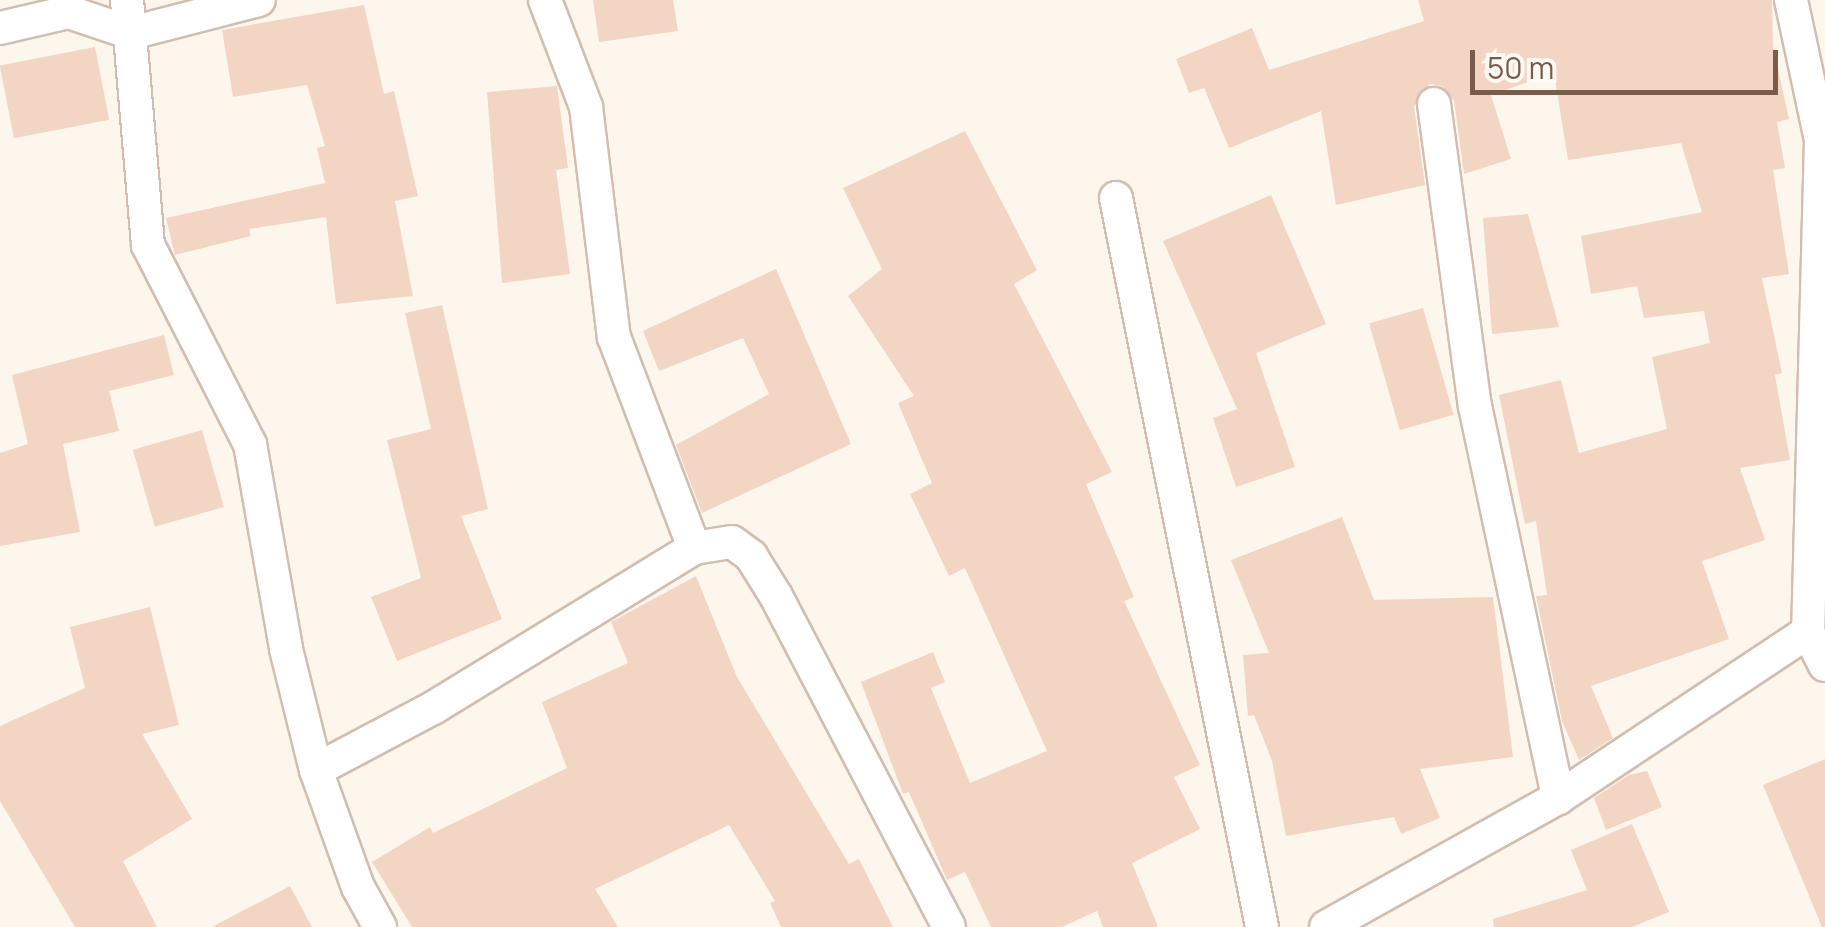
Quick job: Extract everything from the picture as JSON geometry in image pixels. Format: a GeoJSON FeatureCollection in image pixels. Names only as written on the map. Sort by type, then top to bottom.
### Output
{"type":"FeatureCollection","features":[{"type":"Feature","properties":{"kind":"street"},"geometry":{"type":"LineString","coordinates":[[127,0],[148,245],[250,444],[286,649],[316,770],[358,887],[380,927]]}},
{"type":"Feature","properties":{"kind":"street"},"geometry":{"type":"LineString","coordinates":[[0,28],[69,12],[131,33],[259,0]]}},
{"type":"Feature","properties":{"kind":"street"},"geometry":{"type":"LineString","coordinates":[[545,0],[586,107],[614,337],[694,548]]}},
{"type":"Feature","properties":{"kind":"street"},"geometry":{"type":"LineString","coordinates":[[1790,0],[1820,140],[1808,632],[1825,666]]}},
{"type":"Feature","properties":{"kind":"street"},"geometry":{"type":"LineString","coordinates":[[1434,104],[1475,406],[1558,798]]}},
{"type":"Feature","properties":{"kind":"street"},"geometry":{"type":"LineString","coordinates":[[1116,198],[1262,927]]}},
{"type":"Feature","properties":{"kind":"street"},"geometry":{"type":"LineString","coordinates":[[316,770],[433,708],[694,548],[732,542],[751,556],[848,724],[949,927]]}},
{"type":"Feature","properties":{"kind":"street"},"geometry":{"type":"LineString","coordinates":[[1326,927],[1558,798],[1808,632]]}},
{"type":"Feature","properties":{"kind":"building"},"geometry":{"type":"Polygon","coordinates":[[[593,0],[673,0],[678,31],[599,42],[593,0]]]}},
{"type":"Feature","properties":{"kind":"building"},"geometry":{"type":"Polygon","coordinates":[[[1418,0],[1772,0],[1773,46],[1789,119],[1777,122],[1785,168],[1773,170],[1789,274],[1762,278],[1782,373],[1775,375],[1790,460],[1740,468],[1765,540],[1702,561],[1729,639],[1591,686],[1613,738],[1579,760],[1562,721],[1536,596],[1547,595],[1536,521],[1525,524],[1499,395],[1561,380],[1579,453],[1667,429],[1652,357],[1710,343],[1704,311],[1644,318],[1637,286],[1591,294],[1581,236],[1702,212],[1681,143],[1568,160],[1554,73],[1491,95],[1511,159],[1464,174],[1454,100],[1442,86],[1430,84],[1414,106],[1425,185],[1336,205],[1321,111],[1229,148],[1204,88],[1189,93],[1176,59],[1252,28],[1269,70],[1424,21],[1418,0]]]}},
{"type":"Feature","properties":{"kind":"building"},"geometry":{"type":"Polygon","coordinates":[[[364,5],[384,94],[394,91],[418,196],[395,201],[413,296],[336,304],[326,217],[249,229],[251,236],[175,255],[166,218],[325,183],[317,148],[325,146],[307,85],[233,97],[222,30],[364,5]]]}},
{"type":"Feature","properties":{"kind":"building"},"geometry":{"type":"Polygon","coordinates":[[[95,47],[109,120],[14,138],[0,65],[95,47]]]}},
{"type":"Feature","properties":{"kind":"building"},"geometry":{"type":"Polygon","coordinates":[[[557,86],[568,168],[556,170],[570,274],[502,283],[487,92],[557,86]]]}},
{"type":"Feature","properties":{"kind":"building"},"geometry":{"type":"Polygon","coordinates":[[[965,131],[1037,270],[1014,284],[1112,472],[1086,484],[1134,597],[1124,601],[1200,765],[1174,777],[1200,829],[1132,863],[1158,927],[1103,927],[1097,911],[1062,927],[991,927],[965,872],[947,880],[909,792],[903,794],[861,682],[933,652],[945,682],[931,688],[970,783],[1047,751],[965,568],[949,576],[910,494],[932,483],[898,403],[914,396],[848,296],[882,269],[843,188],[965,131]]]}},
{"type":"Feature","properties":{"kind":"building"},"geometry":{"type":"Polygon","coordinates":[[[1271,195],[1326,324],[1256,353],[1295,467],[1236,487],[1213,418],[1237,409],[1163,241],[1271,195]]]}},
{"type":"Feature","properties":{"kind":"building"},"geometry":{"type":"Polygon","coordinates":[[[1528,214],[1559,327],[1492,334],[1483,218],[1528,214]]]}},
{"type":"Feature","properties":{"kind":"building"},"geometry":{"type":"Polygon","coordinates":[[[776,269],[851,444],[702,513],[676,445],[769,394],[743,338],[659,371],[643,331],[776,269]]]}},
{"type":"Feature","properties":{"kind":"building"},"geometry":{"type":"Polygon","coordinates":[[[442,305],[488,509],[461,516],[502,619],[397,661],[371,597],[421,578],[387,440],[431,429],[405,313],[442,305]]]}},
{"type":"Feature","properties":{"kind":"building"},"geometry":{"type":"Polygon","coordinates":[[[1423,308],[1454,415],[1400,430],[1369,323],[1423,308]]]}},
{"type":"Feature","properties":{"kind":"building"},"geometry":{"type":"Polygon","coordinates":[[[164,335],[174,375],[109,391],[119,431],[63,444],[80,532],[0,546],[0,453],[28,444],[12,375],[164,335]]]}},
{"type":"Feature","properties":{"kind":"building"},"geometry":{"type":"Polygon","coordinates":[[[202,430],[224,507],[155,527],[133,450],[202,430]]]}},
{"type":"Feature","properties":{"kind":"building"},"geometry":{"type":"Polygon","coordinates":[[[1342,517],[1374,600],[1493,597],[1513,757],[1420,769],[1440,818],[1401,834],[1394,817],[1286,836],[1272,761],[1254,715],[1248,716],[1243,655],[1269,653],[1231,560],[1342,517]]]}},
{"type":"Feature","properties":{"kind":"building"},"geometry":{"type":"Polygon","coordinates":[[[696,576],[737,677],[849,864],[859,859],[893,927],[781,927],[770,903],[775,901],[729,825],[595,889],[618,927],[412,927],[372,862],[430,827],[433,833],[567,768],[542,702],[628,663],[611,622],[696,576]]]}},
{"type":"Feature","properties":{"kind":"building"},"geometry":{"type":"Polygon","coordinates":[[[150,607],[179,725],[142,734],[192,819],[123,861],[157,927],[75,927],[0,801],[0,726],[85,688],[70,627],[150,607]]]}},
{"type":"Feature","properties":{"kind":"building"},"geometry":{"type":"Polygon","coordinates":[[[1825,759],[1825,927],[1822,927],[1763,785],[1825,759]]]}},
{"type":"Feature","properties":{"kind":"building"},"geometry":{"type":"Polygon","coordinates":[[[1647,771],[1662,807],[1606,830],[1594,798],[1629,775],[1647,771]]]}},
{"type":"Feature","properties":{"kind":"building"},"geometry":{"type":"Polygon","coordinates":[[[1632,824],[1669,912],[1632,927],[1494,927],[1493,919],[1587,890],[1571,850],[1632,824]]]}},
{"type":"Feature","properties":{"kind":"building"},"geometry":{"type":"Polygon","coordinates":[[[290,886],[312,927],[212,927],[290,886]]]}}]}
